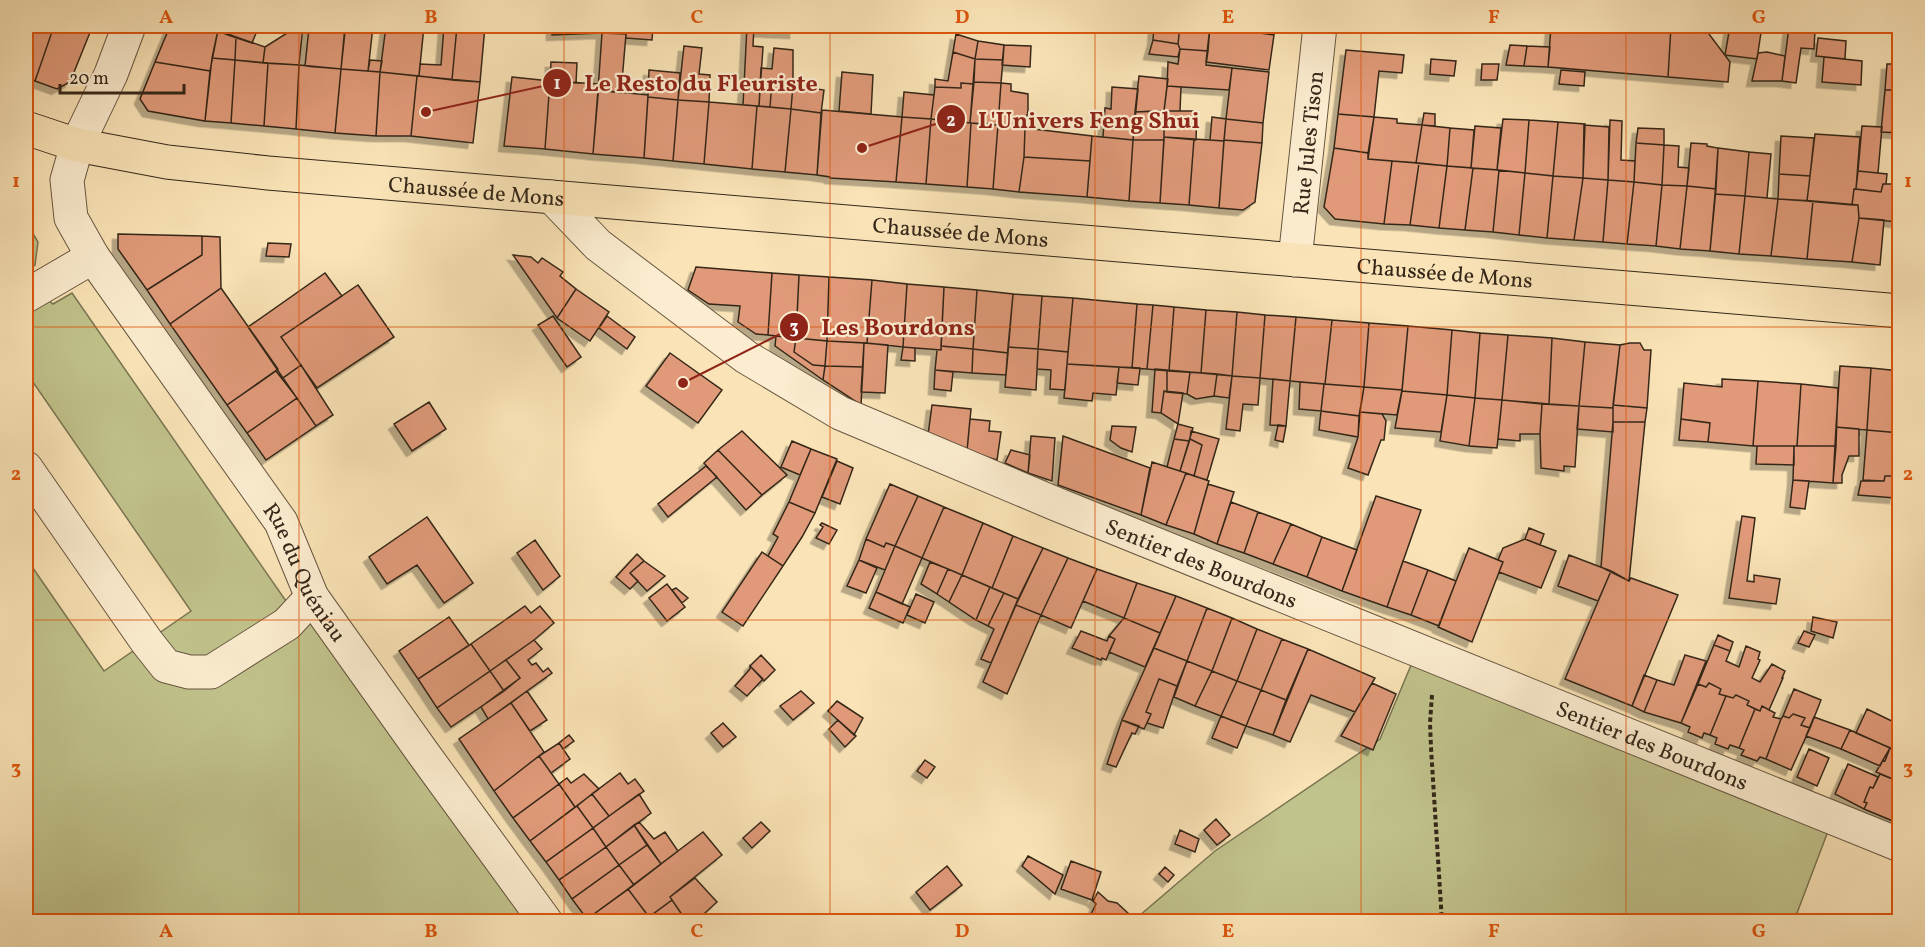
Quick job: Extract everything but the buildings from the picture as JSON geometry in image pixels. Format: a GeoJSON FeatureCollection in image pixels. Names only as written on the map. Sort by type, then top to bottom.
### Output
{"type":"FeatureCollection","features":[{"type":"Feature","properties":{"kind":"main road","name":"Chaussée de Mons"},"geometry":{"type":"LineString","coordinates":[[31,135],[195,166],[1899,311]]}},
{"type":"Feature","properties":{"kind":"street"},"geometry":{"type":"LineString","coordinates":[[77,145],[111,74],[129,26]]}},
{"type":"Feature","properties":{"kind":"street","name":"Rue Jules Tison"},"geometry":{"type":"LineString","coordinates":[[1295,260],[1320,26]]}},
{"type":"Feature","properties":{"kind":"street","name":"Rue du Quéniau"},"geometry":{"type":"LineString","coordinates":[[77,145],[68,180],[71,218],[93,257],[281,522],[312,597],[546,921]]}},
{"type":"Feature","properties":{"kind":"street","name":"Sentier des Bourdons"},"geometry":{"type":"LineString","coordinates":[[552,197],[598,245],[746,357],[840,413],[1078,513],[1899,845]]}},
{"type":"Feature","properties":{"kind":"street"},"geometry":{"type":"LineString","coordinates":[[26,296],[93,257]]}},
{"type":"Feature","properties":{"kind":"street"},"geometry":{"type":"LineString","coordinates":[[26,468],[166,666],[189,672],[211,672],[287,624],[312,597]]}},
{"type":"Feature","properties":{"kind":"path"},"geometry":{"type":"LineString","coordinates":[[1435,26],[1517,32]]}},
{"type":"Feature","properties":{"kind":"path"},"geometry":{"type":"LineString","coordinates":[[1440,660],[1431,698],[1430,723],[1442,921]]}},
{"type":"Feature","properties":{"kind":"green space"},"geometry":{"type":"Polygon","coordinates":[[[26,222],[38,242],[35,265],[26,272],[26,222]]]}},
{"type":"Feature","properties":{"kind":"green space"},"geometry":{"type":"Polygon","coordinates":[[[38,291],[53,304],[72,293],[295,614],[312,597],[546,921],[26,921],[26,558],[104,671],[191,611],[26,372],[26,296],[38,291]]]}},
{"type":"Feature","properties":{"kind":"green space"},"geometry":{"type":"Polygon","coordinates":[[[1417,651],[1833,818],[1794,921],[1132,922],[1215,851],[1380,739],[1417,651]]]}},
{"type":"Feature","properties":{"kind":"place","name":"Le Resto du Fleuriste"},"geometry":{"type":"Point","coordinates":[426,112]}},
{"type":"Feature","properties":{"kind":"place","name":"L'Univers Feng Shui"},"geometry":{"type":"Point","coordinates":[862,148]}},
{"type":"Feature","properties":{"kind":"place","name":"Les Bourdons"},"geometry":{"type":"Point","coordinates":[683,383]}}]}
